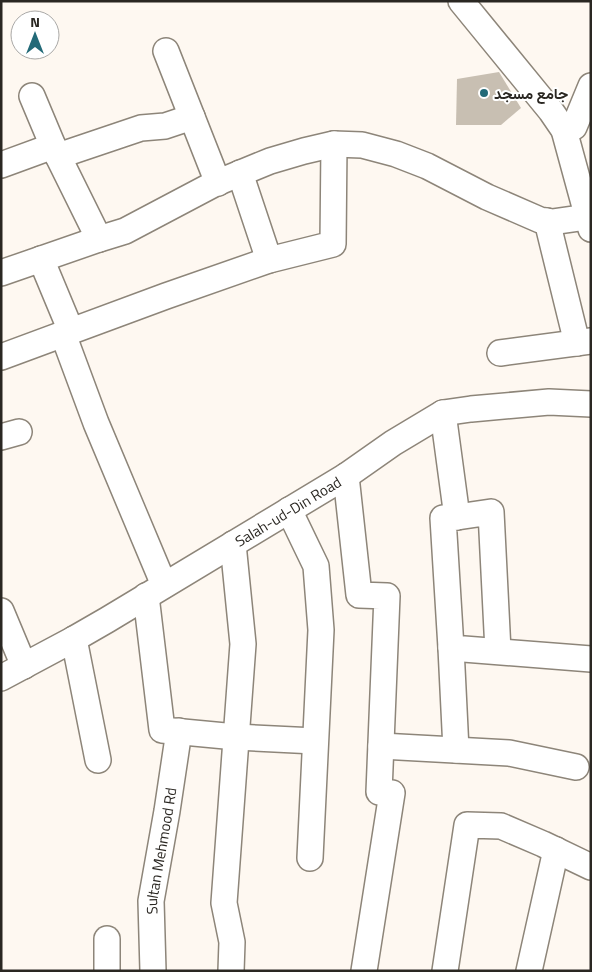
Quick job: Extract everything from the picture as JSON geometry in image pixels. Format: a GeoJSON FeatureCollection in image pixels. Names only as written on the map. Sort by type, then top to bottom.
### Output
{"type":"FeatureCollection","features":[{"type":"Feature","properties":{"kind":"street"},"geometry":{"type":"LineString","coordinates":[[1,273],[125,231],[229,178],[270,161],[304,150],[334,144],[362,145],[396,154],[427,166],[487,197],[540,220],[589,223],[564,130],[551,111],[461,1]]}},
{"type":"Feature","properties":{"kind":"street"},"geometry":{"type":"LineString","coordinates":[[166,51],[192,117],[229,178],[270,260]]}},
{"type":"Feature","properties":{"kind":"street"},"geometry":{"type":"LineString","coordinates":[[564,130],[574,127],[591,86]]}},
{"type":"Feature","properties":{"kind":"street"},"geometry":{"type":"LineString","coordinates":[[32,96],[55,151],[99,239]]}},
{"type":"Feature","properties":{"kind":"street"},"geometry":{"type":"LineString","coordinates":[[1,165],[141,128],[165,126],[192,117]]}},
{"type":"Feature","properties":{"kind":"street"},"geometry":{"type":"LineString","coordinates":[[1,357],[270,260],[333,244],[334,144]]}},
{"type":"Feature","properties":{"kind":"street"},"geometry":{"type":"LineString","coordinates":[[500,353],[584,342],[547,221]]}},
{"type":"Feature","properties":{"kind":"street"},"geometry":{"type":"LineString","coordinates":[[41,259],[155,591],[162,730],[236,737],[315,741]]}},
{"type":"Feature","properties":{"kind":"street","name":"Salah-ud-Din Road"},"geometry":{"type":"LineString","coordinates":[[1,678],[74,639],[155,591],[346,476],[393,443],[443,413],[549,402],[591,404]]}},
{"type":"Feature","properties":{"kind":"street"},"geometry":{"type":"LineString","coordinates":[[443,413],[457,516]]}},
{"type":"Feature","properties":{"kind":"street"},"geometry":{"type":"LineString","coordinates":[[346,476],[359,595],[387,596],[379,792],[392,793],[364,971]]}},
{"type":"Feature","properties":{"kind":"street"},"geometry":{"type":"LineString","coordinates":[[288,510],[316,566],[321,630],[310,858]]}},
{"type":"Feature","properties":{"kind":"street"},"geometry":{"type":"LineString","coordinates":[[456,750],[443,518],[491,512],[498,652]]}},
{"type":"Feature","properties":{"kind":"street"},"geometry":{"type":"LineString","coordinates":[[231,971],[232,942],[224,903],[243,644],[233,544]]}},
{"type":"Feature","properties":{"kind":"street"},"geometry":{"type":"LineString","coordinates":[[1,611],[24,666]]}},
{"type":"Feature","properties":{"kind":"street"},"geometry":{"type":"LineString","coordinates":[[74,639],[98,760]]}},
{"type":"Feature","properties":{"kind":"street"},"geometry":{"type":"LineString","coordinates":[[451,648],[591,659]]}},
{"type":"Feature","properties":{"kind":"street","name":"Sultan Mehmood Rd"},"geometry":{"type":"LineString","coordinates":[[153,971],[151,902],[179,732]]}},
{"type":"Feature","properties":{"kind":"street"},"geometry":{"type":"LineString","coordinates":[[381,746],[509,754],[576,767]]}},
{"type":"Feature","properties":{"kind":"street"},"geometry":{"type":"LineString","coordinates":[[444,971],[466,824],[501,826],[591,867]]}},
{"type":"Feature","properties":{"kind":"street"},"geometry":{"type":"LineString","coordinates":[[529,971],[556,850]]}},
{"type":"Feature","properties":{"kind":"street"},"geometry":{"type":"LineString","coordinates":[[107,971],[108,939]]}},
{"type":"Feature","properties":{"kind":"building","name":"جامع مسجد"},"geometry":{"type":"Polygon","coordinates":[[[499,72],[521,108],[501,125],[456,125],[457,79],[499,72]]]}},
{"type":"Feature","properties":{"kind":"place","name":"جامع مسجد"},"geometry":{"type":"Point","coordinates":[484,93]}}]}
